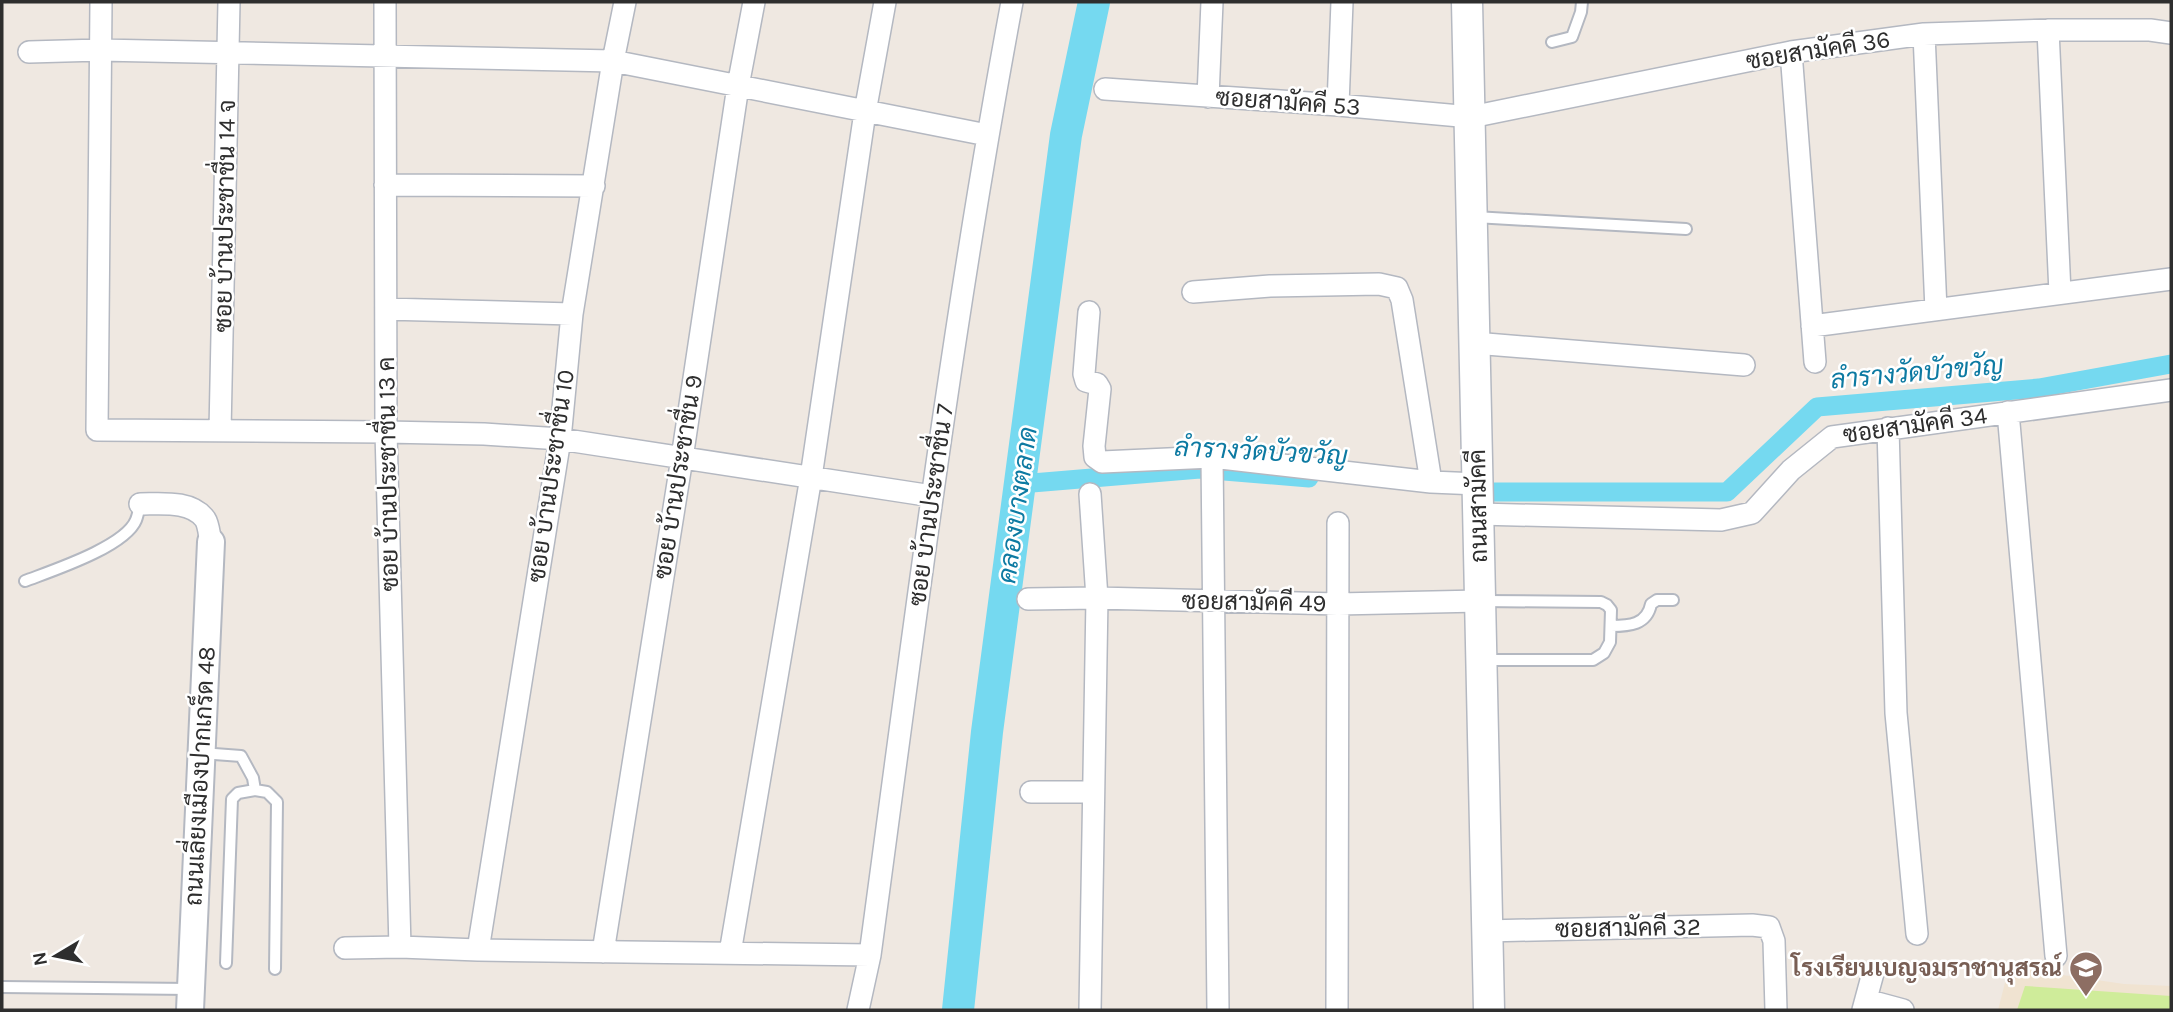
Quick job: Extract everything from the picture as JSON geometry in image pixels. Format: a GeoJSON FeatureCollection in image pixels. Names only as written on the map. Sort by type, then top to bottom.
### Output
{"type":"FeatureCollection","features":[{"type":"Feature","properties":{"kind":"main road","name":"ถนนสามัคคี"},"geometry":{"type":"LineString","coordinates":[[1467,2],[1489,1010]]}},
{"type":"Feature","properties":{"kind":"street"},"geometry":{"type":"LineString","coordinates":[[101,2],[97,430],[386,432],[560,439],[932,496]]}},
{"type":"Feature","properties":{"kind":"street","name":"ซอย บ้านประชาชื่น 14 จ"},"geometry":{"type":"LineString","coordinates":[[220,431],[229,2]]}},
{"type":"Feature","properties":{"kind":"street","name":"ซอย บ้านประชาชื่น 13 ค"},"geometry":{"type":"LineString","coordinates":[[385,2],[386,432],[400,947]]}},
{"type":"Feature","properties":{"kind":"street","name":"ซอย บ้านประชาชื่น 10"},"geometry":{"type":"LineString","coordinates":[[478,950],[560,439],[572,314],[625,2]]}},
{"type":"Feature","properties":{"kind":"street","name":"ซอย บ้านประชาชื่น 9"},"geometry":{"type":"LineString","coordinates":[[603,952],[738,86],[754,2]]}},
{"type":"Feature","properties":{"kind":"street"},"geometry":{"type":"LineString","coordinates":[[730,953],[810,477],[865,112],[885,2]]}},
{"type":"Feature","properties":{"kind":"street","name":"ซอย บ้านประชาชื่น 7"},"geometry":{"type":"LineString","coordinates":[[858,1010],[870,955],[932,496],[987,135],[1012,2]]}},
{"type":"Feature","properties":{"kind":"street"},"geometry":{"type":"LineString","coordinates":[[1208,97],[1212,2]]}},
{"type":"Feature","properties":{"kind":"street"},"geometry":{"type":"LineString","coordinates":[[1338,105],[1342,2]]}},
{"type":"Feature","properties":{"kind":"street"},"geometry":{"type":"LineString","coordinates":[[2048,30],[2060,293]]}},
{"type":"Feature","properties":{"kind":"street","name":"ซอยสามัคคี 36"},"geometry":{"type":"LineString","coordinates":[[1471,117],[1791,52],[1924,34],[2048,30],[2150,30],[2171,33]]}},
{"type":"Feature","properties":{"kind":"street"},"geometry":{"type":"LineString","coordinates":[[1924,34],[1936,310]]}},
{"type":"Feature","properties":{"kind":"street"},"geometry":{"type":"LineString","coordinates":[[29,52],[100,50],[613,61],[987,135]]}},
{"type":"Feature","properties":{"kind":"street"},"geometry":{"type":"LineString","coordinates":[[1791,52],[1815,362]]}},
{"type":"Feature","properties":{"kind":"street","name":"ซอยสามัคคี 53"},"geometry":{"type":"LineString","coordinates":[[1105,89],[1471,117]]}},
{"type":"Feature","properties":{"kind":"street"},"geometry":{"type":"LineString","coordinates":[[385,185],[594,186]]}},
{"type":"Feature","properties":{"kind":"street"},"geometry":{"type":"LineString","coordinates":[[1812,326],[2171,279]]}},
{"type":"Feature","properties":{"kind":"street"},"geometry":{"type":"LineString","coordinates":[[1193,292],[1270,286],[1380,284],[1397,288],[1402,300],[1432,482]]}},
{"type":"Feature","properties":{"kind":"street"},"geometry":{"type":"LineString","coordinates":[[386,309],[572,314]]}},
{"type":"Feature","properties":{"kind":"street"},"geometry":{"type":"LineString","coordinates":[[1089,312],[1084,374],[1086,381],[1097,384],[1100,389],[1094,446],[1095,457],[1102,462],[1211,466],[1478,484]]}},
{"type":"Feature","properties":{"kind":"street"},"geometry":{"type":"LineString","coordinates":[[1474,342],[1744,365]]}},
{"type":"Feature","properties":{"kind":"street","name":"ซอยสามัคคี 34"},"geometry":{"type":"LineString","coordinates":[[1479,514],[1721,520],[1752,513],[1791,470],[1832,437],[2171,390]]}},
{"type":"Feature","properties":{"kind":"street"},"geometry":{"type":"LineString","coordinates":[[2008,412],[2056,956]]}},
{"type":"Feature","properties":{"kind":"street"},"geometry":{"type":"LineString","coordinates":[[1888,428],[1896,713],[1917,934]]}},
{"type":"Feature","properties":{"kind":"street"},"geometry":{"type":"LineString","coordinates":[[1211,466],[1215,600],[1218,1010]]}},
{"type":"Feature","properties":{"kind":"street"},"geometry":{"type":"LineString","coordinates":[[1090,494],[1097,598],[1090,1010]]}},
{"type":"Feature","properties":{"kind":"street"},"geometry":{"type":"LineString","coordinates":[[140,504],[180,505],[197,512],[207,521],[211,542]]}},
{"type":"Feature","properties":{"kind":"street"},"geometry":{"type":"LineString","coordinates":[[1337,1010],[1338,523]]}},
{"type":"Feature","properties":{"kind":"street","name":"ถนนเลี่ยงเมืองปากเกร็ด 48"},"geometry":{"type":"LineString","coordinates":[[190,1000],[211,542]]}},
{"type":"Feature","properties":{"kind":"street","name":"ซอยสามัคคี 49"},"geometry":{"type":"LineString","coordinates":[[1028,599],[1097,598],[1338,604],[1480,601]]}},
{"type":"Feature","properties":{"kind":"street"},"geometry":{"type":"LineString","coordinates":[[1031,792],[1093,792]]}},
{"type":"Feature","properties":{"kind":"street","name":"ซอยสามัคคี 32"},"geometry":{"type":"LineString","coordinates":[[1486,931],[1738,925],[1769,927],[1774,941],[1776,1010]]}},
{"type":"Feature","properties":{"kind":"street"},"geometry":{"type":"LineString","coordinates":[[345,948],[870,955]]}},
{"type":"Feature","properties":{"kind":"street"},"geometry":{"type":"LineString","coordinates":[[1873,973],[1865,1005],[1903,1010]]}},
{"type":"Feature","properties":{"kind":"lane"},"geometry":{"type":"LineString","coordinates":[[1552,42],[1572,37],[1582,2]]}},
{"type":"Feature","properties":{"kind":"lane"},"geometry":{"type":"LineString","coordinates":[[1472,217],[1686,229]]}},
{"type":"Feature","properties":{"kind":"lane"},"geometry":{"type":"LineString","coordinates":[[25,581],[81,559],[119,539],[136,522],[140,504]]}},
{"type":"Feature","properties":{"kind":"lane"},"geometry":{"type":"LineString","coordinates":[[1611,626],[1640,623],[1649,614],[1651,604],[1657,600],[1673,600]]}},
{"type":"Feature","properties":{"kind":"lane"},"geometry":{"type":"LineString","coordinates":[[1480,601],[1601,602],[1611,610],[1610,642],[1604,653],[1593,660],[1482,660]]}},
{"type":"Feature","properties":{"kind":"lane"},"geometry":{"type":"LineString","coordinates":[[201,753],[241,757],[253,778],[255,790]]}},
{"type":"Feature","properties":{"kind":"lane"},"geometry":{"type":"LineString","coordinates":[[226,963],[232,799],[238,793],[255,790],[267,792],[277,802],[275,969]]}},
{"type":"Feature","properties":{"kind":"lane"},"geometry":{"type":"LineString","coordinates":[[2,987],[190,1000]]}},
{"type":"Feature","properties":{"kind":"shaded area","name":"โรงเรียนเบญจมราชานุสรณ์"},"geometry":{"type":"Polygon","coordinates":[[[2009,967],[2124,984],[2171,986],[2171,1010],[1998,1010],[2009,967]]]}},
{"type":"Feature","properties":{"kind":"green space"},"geometry":{"type":"Polygon","coordinates":[[[2025,986],[2171,996],[2171,1010],[2017,1010],[2025,986]]]}},
{"type":"Feature","properties":{"kind":"waterway","name":"คลองบางตลาด"},"geometry":{"type":"LineString","coordinates":[[958,1010],[987,732],[1066,135],[1094,2]]}},
{"type":"Feature","properties":{"kind":"waterway","name":"ลำรางวัดบัวขวัญ"},"geometry":{"type":"LineString","coordinates":[[1490,492],[1727,492],[1817,407],[2039,388],[2171,364]]}},
{"type":"Feature","properties":{"kind":"waterway","name":"ลำรางวัดบัวขวัญ"},"geometry":{"type":"LineString","coordinates":[[1020,484],[1200,469],[1309,478]]}},
{"type":"Feature","properties":{"kind":"place","name":"โรงเรียนเบญจมราชานุสรณ์"},"geometry":{"type":"Point","coordinates":[2086,998]}}]}
